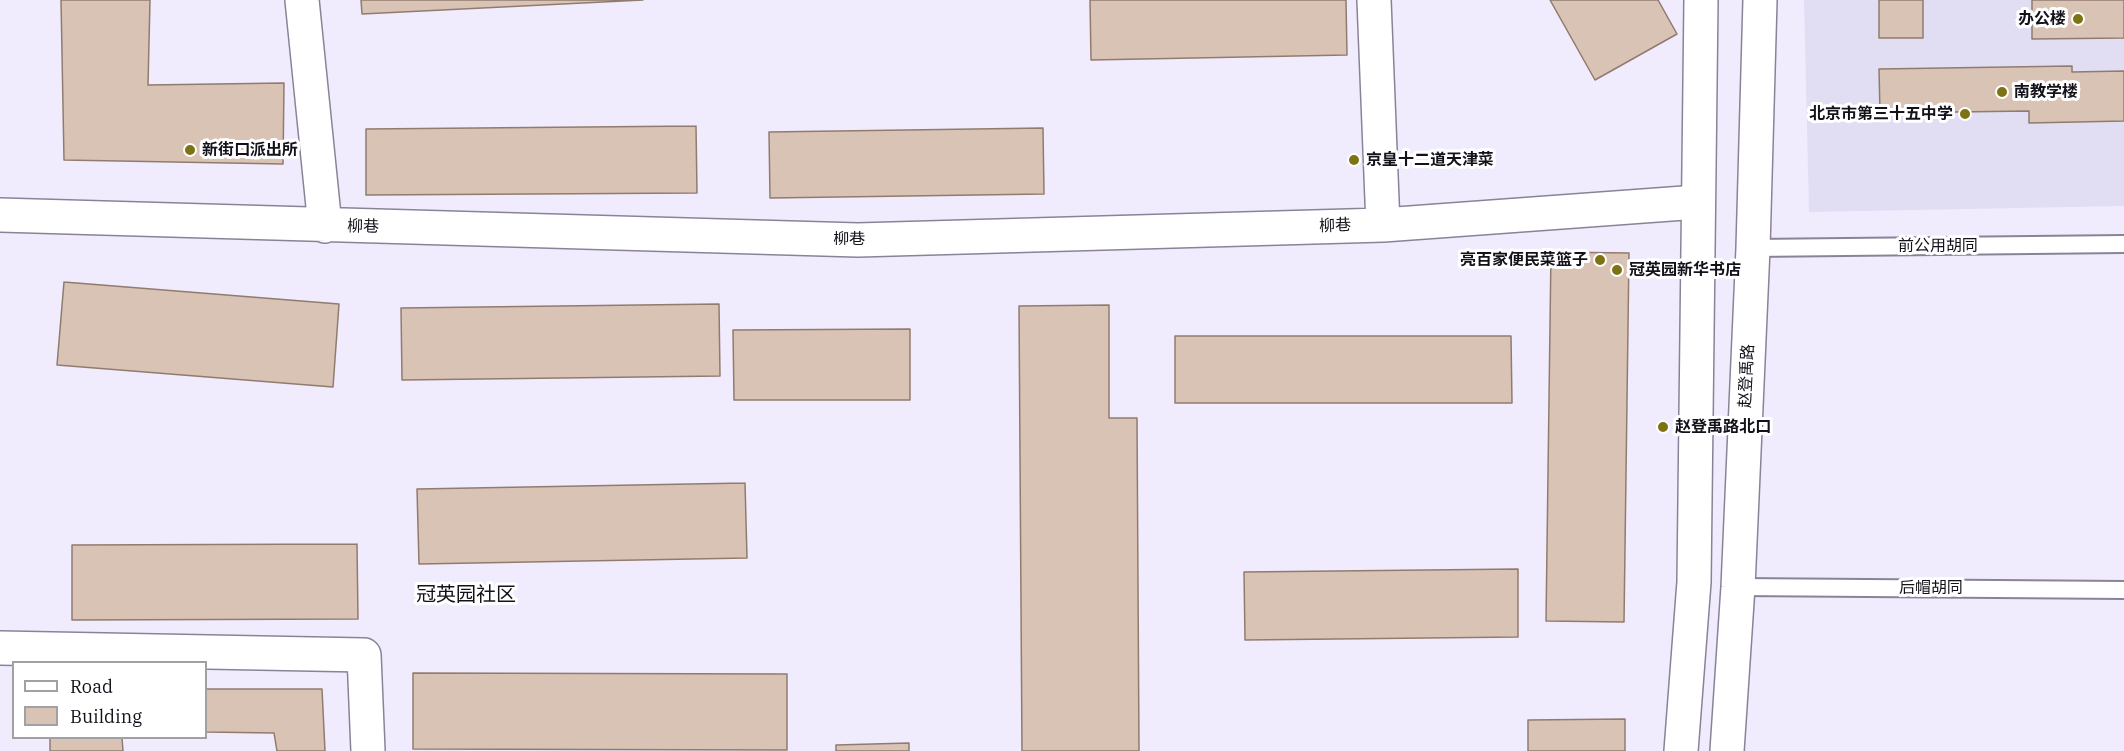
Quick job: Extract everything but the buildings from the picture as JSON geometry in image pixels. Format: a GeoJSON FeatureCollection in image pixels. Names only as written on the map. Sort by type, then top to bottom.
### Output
{"type":"FeatureCollection","features":[{"type":"Feature","properties":{"kind":"street"},"geometry":{"type":"LineString","coordinates":[[302,0],[325,226]]}},
{"type":"Feature","properties":{"kind":"street"},"geometry":{"type":"LineString","coordinates":[[1374,0],[1383,225]]}},
{"type":"Feature","properties":{"kind":"street"},"geometry":{"type":"LineString","coordinates":[[1682,751],[1694,582],[1701,0]]}},
{"type":"Feature","properties":{"kind":"street","name":"赵登禹路"},"geometry":{"type":"LineString","coordinates":[[1727,751],[1738,587],[1753,248],[1760,0]]}},
{"type":"Feature","properties":{"kind":"street","name":"柳巷"},"geometry":{"type":"LineString","coordinates":[[0,215],[858,240],[1383,225],[1698,202]]}},
{"type":"Feature","properties":{"kind":"street"},"geometry":{"type":"LineString","coordinates":[[0,648],[364,655],[368,751]]}},
{"type":"Feature","properties":{"kind":"lane","name":"前公用胡同"},"geometry":{"type":"LineString","coordinates":[[1753,248],[2124,244]]}},
{"type":"Feature","properties":{"kind":"lane","name":"后帽胡同"},"geometry":{"type":"LineString","coordinates":[[1738,587],[2124,590]]}},
{"type":"Feature","properties":{"kind":"shaded area","name":"北京市第三十五中学"},"geometry":{"type":"Polygon","coordinates":[[[1804,0],[2124,0],[2124,206],[1809,212],[1804,0]]]}},
{"type":"Feature","properties":{"kind":"place","name":"办公楼"},"geometry":{"type":"Point","coordinates":[2078,19]}},
{"type":"Feature","properties":{"kind":"place","name":"南教学楼"},"geometry":{"type":"Point","coordinates":[2002,92]}},
{"type":"Feature","properties":{"kind":"place","name":"北京市第三十五中学"},"geometry":{"type":"Point","coordinates":[1965,114]}},
{"type":"Feature","properties":{"kind":"place","name":"新街口派出所"},"geometry":{"type":"Point","coordinates":[190,150]}},
{"type":"Feature","properties":{"kind":"place","name":"京皇十二道天津菜"},"geometry":{"type":"Point","coordinates":[1354,160]}},
{"type":"Feature","properties":{"kind":"place","name":"亮百家便民菜篮子"},"geometry":{"type":"Point","coordinates":[1600,260]}},
{"type":"Feature","properties":{"kind":"place","name":"冠英园新华书店"},"geometry":{"type":"Point","coordinates":[1617,270]}},
{"type":"Feature","properties":{"kind":"place","name":"赵登禹路北口"},"geometry":{"type":"Point","coordinates":[1663,427]}},
{"type":"Feature","properties":{"kind":"district","name":"冠英园社区"},"geometry":{"type":"Point","coordinates":[466,595]}}]}
